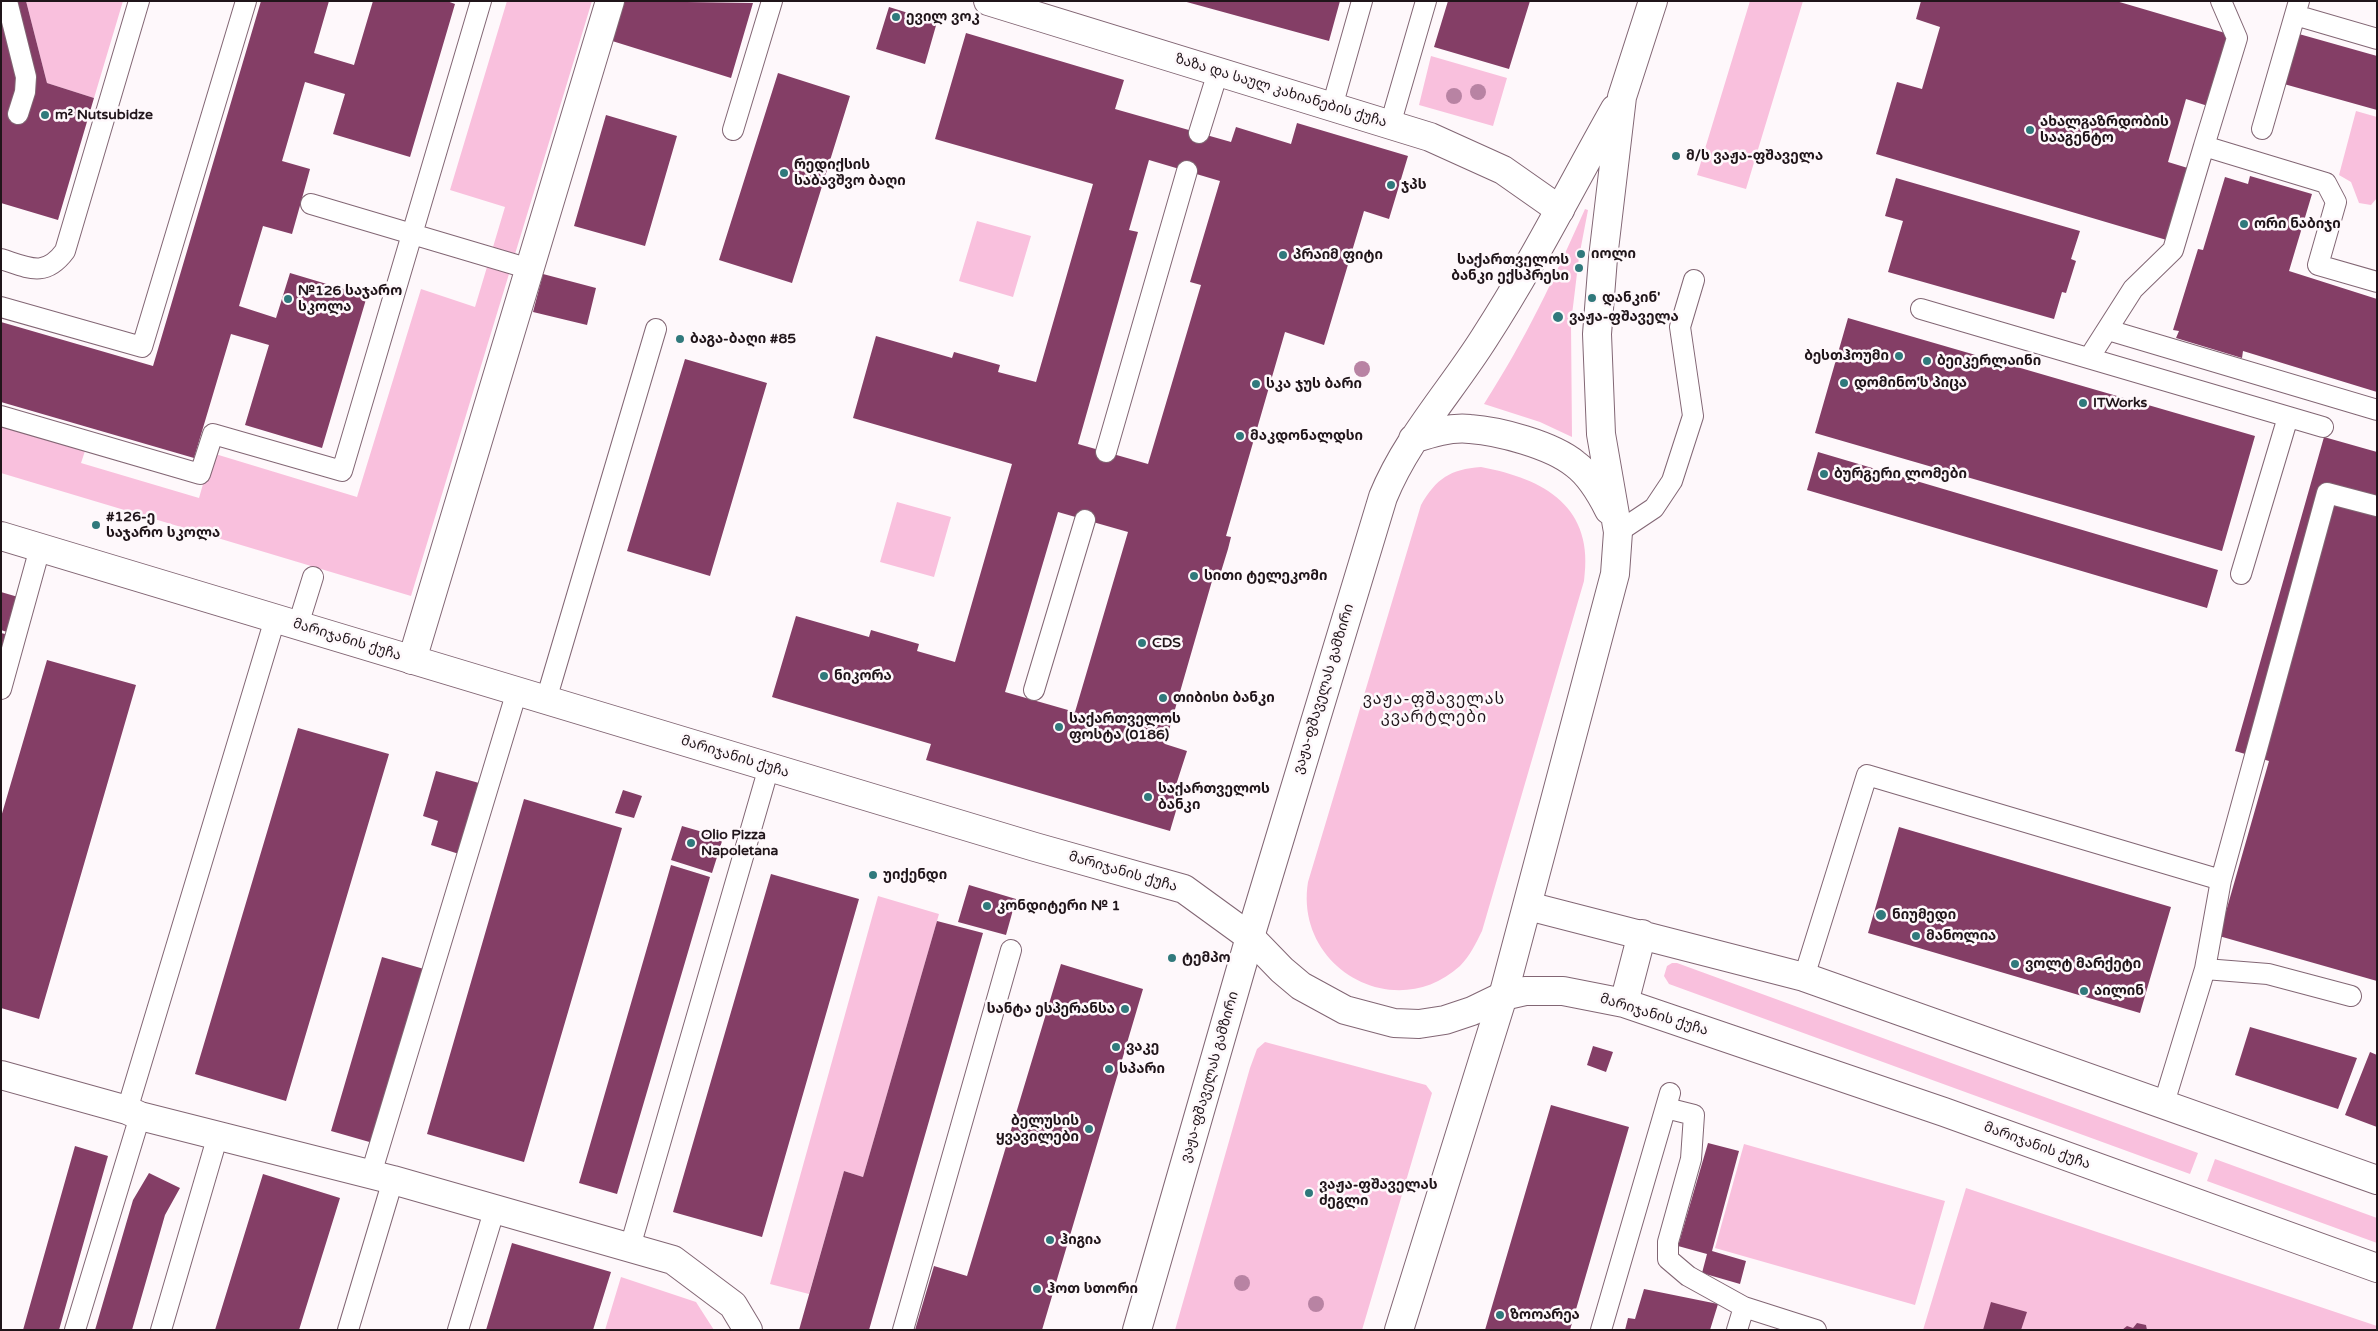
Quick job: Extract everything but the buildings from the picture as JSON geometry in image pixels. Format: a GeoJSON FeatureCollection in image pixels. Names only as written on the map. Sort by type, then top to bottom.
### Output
{"type":"FeatureCollection","features":[{"type":"Feature","properties":{"kind":"street"},"geometry":{"type":"LineString","coordinates":[[412,660],[610,1]]}},
{"type":"Feature","properties":{"kind":"street","name":"ზაზა და საულ კახიანების ქუჩა"},"geometry":{"type":"LineString","coordinates":[[988,1],[1430,137],[1503,170],[1560,210]]}},
{"type":"Feature","properties":{"kind":"street","name":"ვაჟა-ფშაველას გამზირი"},"geometry":{"type":"LineString","coordinates":[[1137,1330],[1250,937],[1373,527],[1391,478],[1413,439],[1475,354],[1513,294],[1560,210],[1622,97],[1653,1]]}},
{"type":"Feature","properties":{"kind":"street","name":"ვაჟა-ფშაველას გამზირი"},"geometry":{"type":"LineString","coordinates":[[1399,1330],[1503,996],[1616,574],[1617,528],[1601,434],[1597,334],[1603,258],[1622,97]]}},
{"type":"Feature","properties":{"kind":"street"},"geometry":{"type":"LineString","coordinates":[[1413,439],[1439,431],[1469,429],[1512,438],[1554,452],[1567,458],[1584,472],[1604,500],[1617,528]]}},
{"type":"Feature","properties":{"kind":"street","name":"მარიჯანის ქუჩა"},"geometry":{"type":"LineString","coordinates":[[1,536],[769,767],[1184,889],[1250,937],[1282,970],[1322,999],[1346,1010],[1394,1023],[1419,1024],[1445,1020],[1472,1011],[1503,996],[1525,992],[1563,991],[1624,1003],[1944,1112],[2377,1268]]}},
{"type":"Feature","properties":{"kind":"street"},"geometry":{"type":"LineString","coordinates":[[1528,906],[1804,977],[2377,1180]]}},
{"type":"Feature","properties":{"kind":"street"},"geometry":{"type":"LineString","coordinates":[[1624,1003],[1642,934]]}},
{"type":"Feature","properties":{"kind":"street"},"geometry":{"type":"LineString","coordinates":[[1,1075],[134,1113],[495,1208],[673,1260],[733,1305],[748,1330]]}},
{"type":"Feature","properties":{"kind":"lane"},"geometry":{"type":"LineString","coordinates":[[7,1],[26,77],[25,92],[18,114]]}},
{"type":"Feature","properties":{"kind":"lane"},"geometry":{"type":"LineString","coordinates":[[1,259],[28,267],[43,269],[56,263],[65,250],[139,1]]}},
{"type":"Feature","properties":{"kind":"lane"},"geometry":{"type":"LineString","coordinates":[[1,306],[142,347],[246,1]]}},
{"type":"Feature","properties":{"kind":"lane"},"geometry":{"type":"LineString","coordinates":[[1,416],[200,474],[212,434],[342,472],[481,1]]}},
{"type":"Feature","properties":{"kind":"lane"},"geometry":{"type":"LineString","coordinates":[[733,130],[772,1]]}},
{"type":"Feature","properties":{"kind":"lane"},"geometry":{"type":"LineString","coordinates":[[1332,107],[1362,1]]}},
{"type":"Feature","properties":{"kind":"lane"},"geometry":{"type":"LineString","coordinates":[[1390,125],[1426,1]]}},
{"type":"Feature","properties":{"kind":"lane"},"geometry":{"type":"LineString","coordinates":[[2089,358],[2133,289],[2173,250],[2237,38],[2220,1]]}},
{"type":"Feature","properties":{"kind":"lane"},"geometry":{"type":"LineString","coordinates":[[2262,130],[2297,8],[2377,39]]}},
{"type":"Feature","properties":{"kind":"lane"},"geometry":{"type":"LineString","coordinates":[[1199,133],[1218,72]]}},
{"type":"Feature","properties":{"kind":"lane"},"geometry":{"type":"LineString","coordinates":[[2204,146],[2326,183],[2336,202],[2318,265],[2377,282]]}},
{"type":"Feature","properties":{"kind":"lane"},"geometry":{"type":"LineString","coordinates":[[1106,452],[1188,171]]}},
{"type":"Feature","properties":{"kind":"lane"},"geometry":{"type":"LineString","coordinates":[[311,204],[530,269]]}},
{"type":"Feature","properties":{"kind":"lane"},"geometry":{"type":"LineString","coordinates":[[1617,528],[1654,508],[1672,481],[1693,416],[1680,327],[1694,280]]}},
{"type":"Feature","properties":{"kind":"lane"},"geometry":{"type":"LineString","coordinates":[[1921,309],[2323,427]]}},
{"type":"Feature","properties":{"kind":"lane"},"geometry":{"type":"LineString","coordinates":[[546,700],[656,329]]}},
{"type":"Feature","properties":{"kind":"lane"},"geometry":{"type":"LineString","coordinates":[[2108,330],[2377,410]]}},
{"type":"Feature","properties":{"kind":"lane"},"geometry":{"type":"LineString","coordinates":[[2241,574],[2288,417]]}},
{"type":"Feature","properties":{"kind":"lane"},"geometry":{"type":"LineString","coordinates":[[2164,1103],[2205,969],[2221,880],[2328,493],[2377,506]]}},
{"type":"Feature","properties":{"kind":"lane"},"geometry":{"type":"LineString","coordinates":[[1034,690],[1085,520]]}},
{"type":"Feature","properties":{"kind":"lane"},"geometry":{"type":"LineString","coordinates":[[1,689],[40,548]]}},
{"type":"Feature","properties":{"kind":"lane"},"geometry":{"type":"LineString","coordinates":[[75,1330],[134,1113],[286,622],[313,576]]}},
{"type":"Feature","properties":{"kind":"lane"},"geometry":{"type":"LineString","coordinates":[[348,1330],[382,1177],[517,691]]}},
{"type":"Feature","properties":{"kind":"lane"},"geometry":{"type":"LineString","coordinates":[[630,1247],[769,767]]}},
{"type":"Feature","properties":{"kind":"lane"},"geometry":{"type":"LineString","coordinates":[[1804,977],[1868,775],[2221,880]]}},
{"type":"Feature","properties":{"kind":"lane"},"geometry":{"type":"LineString","coordinates":[[903,1330],[1011,950]]}},
{"type":"Feature","properties":{"kind":"lane"},"geometry":{"type":"LineString","coordinates":[[2205,969],[2268,974],[2351,996]]}},
{"type":"Feature","properties":{"kind":"lane"},"geometry":{"type":"LineString","coordinates":[[1601,1330],[1668,1100],[1694,1115],[1692,1159],[1668,1242],[1668,1259],[1688,1276],[1744,1308],[1816,1330]]}},
{"type":"Feature","properties":{"kind":"lane"},"geometry":{"type":"LineString","coordinates":[[161,1330],[218,1135]]}},
{"type":"Feature","properties":{"kind":"lane"},"geometry":{"type":"LineString","coordinates":[[458,1330],[495,1208]]}},
{"type":"Feature","properties":{"kind":"lane"},"geometry":{"type":"LineString","coordinates":[[1737,1330],[1744,1308]]}},
{"type":"Feature","properties":{"kind":"shaded area"},"geometry":{"type":"Polygon","coordinates":[[[26,1],[123,1],[94,98],[47,83],[26,1]]]}},
{"type":"Feature","properties":{"kind":"shaded area"},"geometry":{"type":"Polygon","coordinates":[[[507,1],[592,1],[411,596],[1,473],[1,422],[86,448],[81,463],[199,498],[212,453],[357,497],[421,289],[475,307],[505,207],[450,190],[507,1]]]}},
{"type":"Feature","properties":{"kind":"shaded area"},"geometry":{"type":"Polygon","coordinates":[[[1750,1],[1803,1],[1746,189],[1697,175],[1750,1]]]}},
{"type":"Feature","properties":{"kind":"shaded area"},"geometry":{"type":"Polygon","coordinates":[[[1431,56],[1507,78],[1493,126],[1419,105],[1431,56]]]}},
{"type":"Feature","properties":{"kind":"shaded area"},"geometry":{"type":"Polygon","coordinates":[[[2356,111],[2377,117],[2377,198],[2371,205],[2359,203],[2351,182],[2339,175],[2356,111]]]}},
{"type":"Feature","properties":{"kind":"shaded area"},"geometry":{"type":"Polygon","coordinates":[[[1585,209],[1588,210],[1579,257],[1571,323],[1572,437],[1540,422],[1484,404],[1538,309],[1585,209]]]}},
{"type":"Feature","properties":{"kind":"shaded area"},"geometry":{"type":"Polygon","coordinates":[[[977,221],[1031,236],[1013,297],[959,281],[977,221]]]}},
{"type":"Feature","properties":{"kind":"shaded area"},"geometry":{"type":"Polygon","coordinates":[[[1481,467],[1526,479],[1545,489],[1561,501],[1573,516],[1582,534],[1585,555],[1584,581],[1480,936],[1464,962],[1434,983],[1407,990],[1380,988],[1354,978],[1333,962],[1317,940],[1308,913],[1308,882],[1421,505],[1432,488],[1445,477],[1461,470],[1481,467]]]}},
{"type":"Feature","properties":{"kind":"shaded area"},"geometry":{"type":"Polygon","coordinates":[[[897,502],[951,517],[934,577],[880,562],[897,502]]]}},
{"type":"Feature","properties":{"kind":"shaded area"},"geometry":{"type":"Polygon","coordinates":[[[878,896],[939,914],[863,1177],[844,1171],[809,1294],[770,1284],[878,896]]]}},
{"type":"Feature","properties":{"kind":"shaded area"},"geometry":{"type":"Polygon","coordinates":[[[1677,963],[2198,1153],[2190,1174],[1669,984],[1664,976],[1667,966],[1677,963]]]}},
{"type":"Feature","properties":{"kind":"shaded area"},"geometry":{"type":"Polygon","coordinates":[[[1265,1042],[1426,1085],[1432,1093],[1362,1330],[1175,1330],[1250,1068],[1257,1049],[1265,1042]]]}},
{"type":"Feature","properties":{"kind":"shaded area"},"geometry":{"type":"Polygon","coordinates":[[[1744,1144],[1945,1201],[1915,1305],[1715,1248],[1744,1144]]]}},
{"type":"Feature","properties":{"kind":"shaded area"},"geometry":{"type":"Polygon","coordinates":[[[2215,1159],[2377,1218],[2377,1243],[2207,1181],[2215,1159]]]}},
{"type":"Feature","properties":{"kind":"shaded area"},"geometry":{"type":"Polygon","coordinates":[[[1966,1188],[2377,1326],[2377,1330],[1923,1330],[1966,1188]]]}},
{"type":"Feature","properties":{"kind":"shaded area"},"geometry":{"type":"Polygon","coordinates":[[[621,1277],[696,1302],[714,1330],[605,1330],[621,1277]]]}},
{"type":"Feature","properties":{"kind":"place","name":"ევილ ვოკ"},"geometry":{"type":"Point","coordinates":[896,17]}},
{"type":"Feature","properties":{"kind":"place","name":"m² Nutsubidze"},"geometry":{"type":"Point","coordinates":[45,115]}},
{"type":"Feature","properties":{"kind":"place","name":"ახალგაზრდობის სააგენტო"},"geometry":{"type":"Point","coordinates":[2030,130]}},
{"type":"Feature","properties":{"kind":"place","name":"მ/ს ვაჟა-ფშაველა"},"geometry":{"type":"Point","coordinates":[1676,156]}},
{"type":"Feature","properties":{"kind":"place","name":"რედიქსის საბავშვო ბაღი"},"geometry":{"type":"Point","coordinates":[784,173]}},
{"type":"Feature","properties":{"kind":"place","name":"ჯპს"},"geometry":{"type":"Point","coordinates":[1391,185]}},
{"type":"Feature","properties":{"kind":"place","name":"ორი ნაბიჯი"},"geometry":{"type":"Point","coordinates":[2244,224]}},
{"type":"Feature","properties":{"kind":"place","name":"იოლი"},"geometry":{"type":"Point","coordinates":[1581,254]}},
{"type":"Feature","properties":{"kind":"place","name":"პრაიმ ფიტი"},"geometry":{"type":"Point","coordinates":[1283,255]}},
{"type":"Feature","properties":{"kind":"place","name":"საქართველოს ბანკი ექსპრესი"},"geometry":{"type":"Point","coordinates":[1579,268]}},
{"type":"Feature","properties":{"kind":"place","name":"დანკინ'"},"geometry":{"type":"Point","coordinates":[1592,298]}},
{"type":"Feature","properties":{"kind":"place","name":"№126 საჯარო სკოლა"},"geometry":{"type":"Point","coordinates":[288,299]}},
{"type":"Feature","properties":{"kind":"place","name":"ვაჟა-ფშაველა"},"geometry":{"type":"Point","coordinates":[1558,317]}},
{"type":"Feature","properties":{"kind":"place","name":"ბაგა-ბაღი #85"},"geometry":{"type":"Point","coordinates":[680,339]}},
{"type":"Feature","properties":{"kind":"place","name":"ბესთჰოუმი"},"geometry":{"type":"Point","coordinates":[1899,356]}},
{"type":"Feature","properties":{"kind":"place","name":"ბეიკერლაინი"},"geometry":{"type":"Point","coordinates":[1927,361]}},
{"type":"Feature","properties":{"kind":"place","name":"დომინო'ს პიცა"},"geometry":{"type":"Point","coordinates":[1844,383]}},
{"type":"Feature","properties":{"kind":"place","name":"სკა ჯუს ბარი"},"geometry":{"type":"Point","coordinates":[1256,384]}},
{"type":"Feature","properties":{"kind":"place","name":"ITWorks"},"geometry":{"type":"Point","coordinates":[2083,403]}},
{"type":"Feature","properties":{"kind":"place","name":"მაკდონალდსი"},"geometry":{"type":"Point","coordinates":[1240,436]}},
{"type":"Feature","properties":{"kind":"place","name":"ბურგერი ლომები"},"geometry":{"type":"Point","coordinates":[1824,474]}},
{"type":"Feature","properties":{"kind":"place","name":"#126-ე საჯარო სკოლა"},"geometry":{"type":"Point","coordinates":[96,525]}},
{"type":"Feature","properties":{"kind":"place","name":"სითი ტელეკომი"},"geometry":{"type":"Point","coordinates":[1194,576]}},
{"type":"Feature","properties":{"kind":"place","name":"CDS"},"geometry":{"type":"Point","coordinates":[1142,643]}},
{"type":"Feature","properties":{"kind":"place","name":"ნიკორა"},"geometry":{"type":"Point","coordinates":[824,676]}},
{"type":"Feature","properties":{"kind":"place","name":"თიბისი ბანკი"},"geometry":{"type":"Point","coordinates":[1163,698]}},
{"type":"Feature","properties":{"kind":"place","name":"საქართველოს ფოსტა (0186)"},"geometry":{"type":"Point","coordinates":[1059,727]}},
{"type":"Feature","properties":{"kind":"place","name":"საქართველოს ბანკი"},"geometry":{"type":"Point","coordinates":[1148,797]}},
{"type":"Feature","properties":{"kind":"place","name":"Olio Pizza Napoletana"},"geometry":{"type":"Point","coordinates":[691,843]}},
{"type":"Feature","properties":{"kind":"place","name":"უიქენდი"},"geometry":{"type":"Point","coordinates":[873,875]}},
{"type":"Feature","properties":{"kind":"place","name":"კონდიტერი № 1"},"geometry":{"type":"Point","coordinates":[987,906]}},
{"type":"Feature","properties":{"kind":"place","name":"ნიუმედი"},"geometry":{"type":"Point","coordinates":[1881,915]}},
{"type":"Feature","properties":{"kind":"place","name":"მანოლია"},"geometry":{"type":"Point","coordinates":[1916,936]}},
{"type":"Feature","properties":{"kind":"place","name":"ტემპო"},"geometry":{"type":"Point","coordinates":[1172,958]}},
{"type":"Feature","properties":{"kind":"place","name":"ვოლტ მარქეტი"},"geometry":{"type":"Point","coordinates":[2015,964]}},
{"type":"Feature","properties":{"kind":"place","name":"აილინ"},"geometry":{"type":"Point","coordinates":[2084,991]}},
{"type":"Feature","properties":{"kind":"place","name":"სანტა ესპერანსა"},"geometry":{"type":"Point","coordinates":[1125,1009]}},
{"type":"Feature","properties":{"kind":"place","name":"ვაკე"},"geometry":{"type":"Point","coordinates":[1116,1047]}},
{"type":"Feature","properties":{"kind":"place","name":"სპარი"},"geometry":{"type":"Point","coordinates":[1109,1069]}},
{"type":"Feature","properties":{"kind":"place","name":"ბელუსის ყვავილები"},"geometry":{"type":"Point","coordinates":[1089,1129]}},
{"type":"Feature","properties":{"kind":"place","name":"ვაჟა-ფშაველას ძეგლი"},"geometry":{"type":"Point","coordinates":[1309,1193]}},
{"type":"Feature","properties":{"kind":"place","name":"ჰიგია"},"geometry":{"type":"Point","coordinates":[1050,1240]}},
{"type":"Feature","properties":{"kind":"place","name":"ჰოთ სთორი"},"geometry":{"type":"Point","coordinates":[1037,1289]}},
{"type":"Feature","properties":{"kind":"place","name":"ზოოარეა"},"geometry":{"type":"Point","coordinates":[1500,1315]}},
{"type":"Feature","properties":{"kind":"district","name":"ვაჟა-ფშაველას კვარტლები"},"geometry":{"type":"Point","coordinates":[1434,709]}}]}
